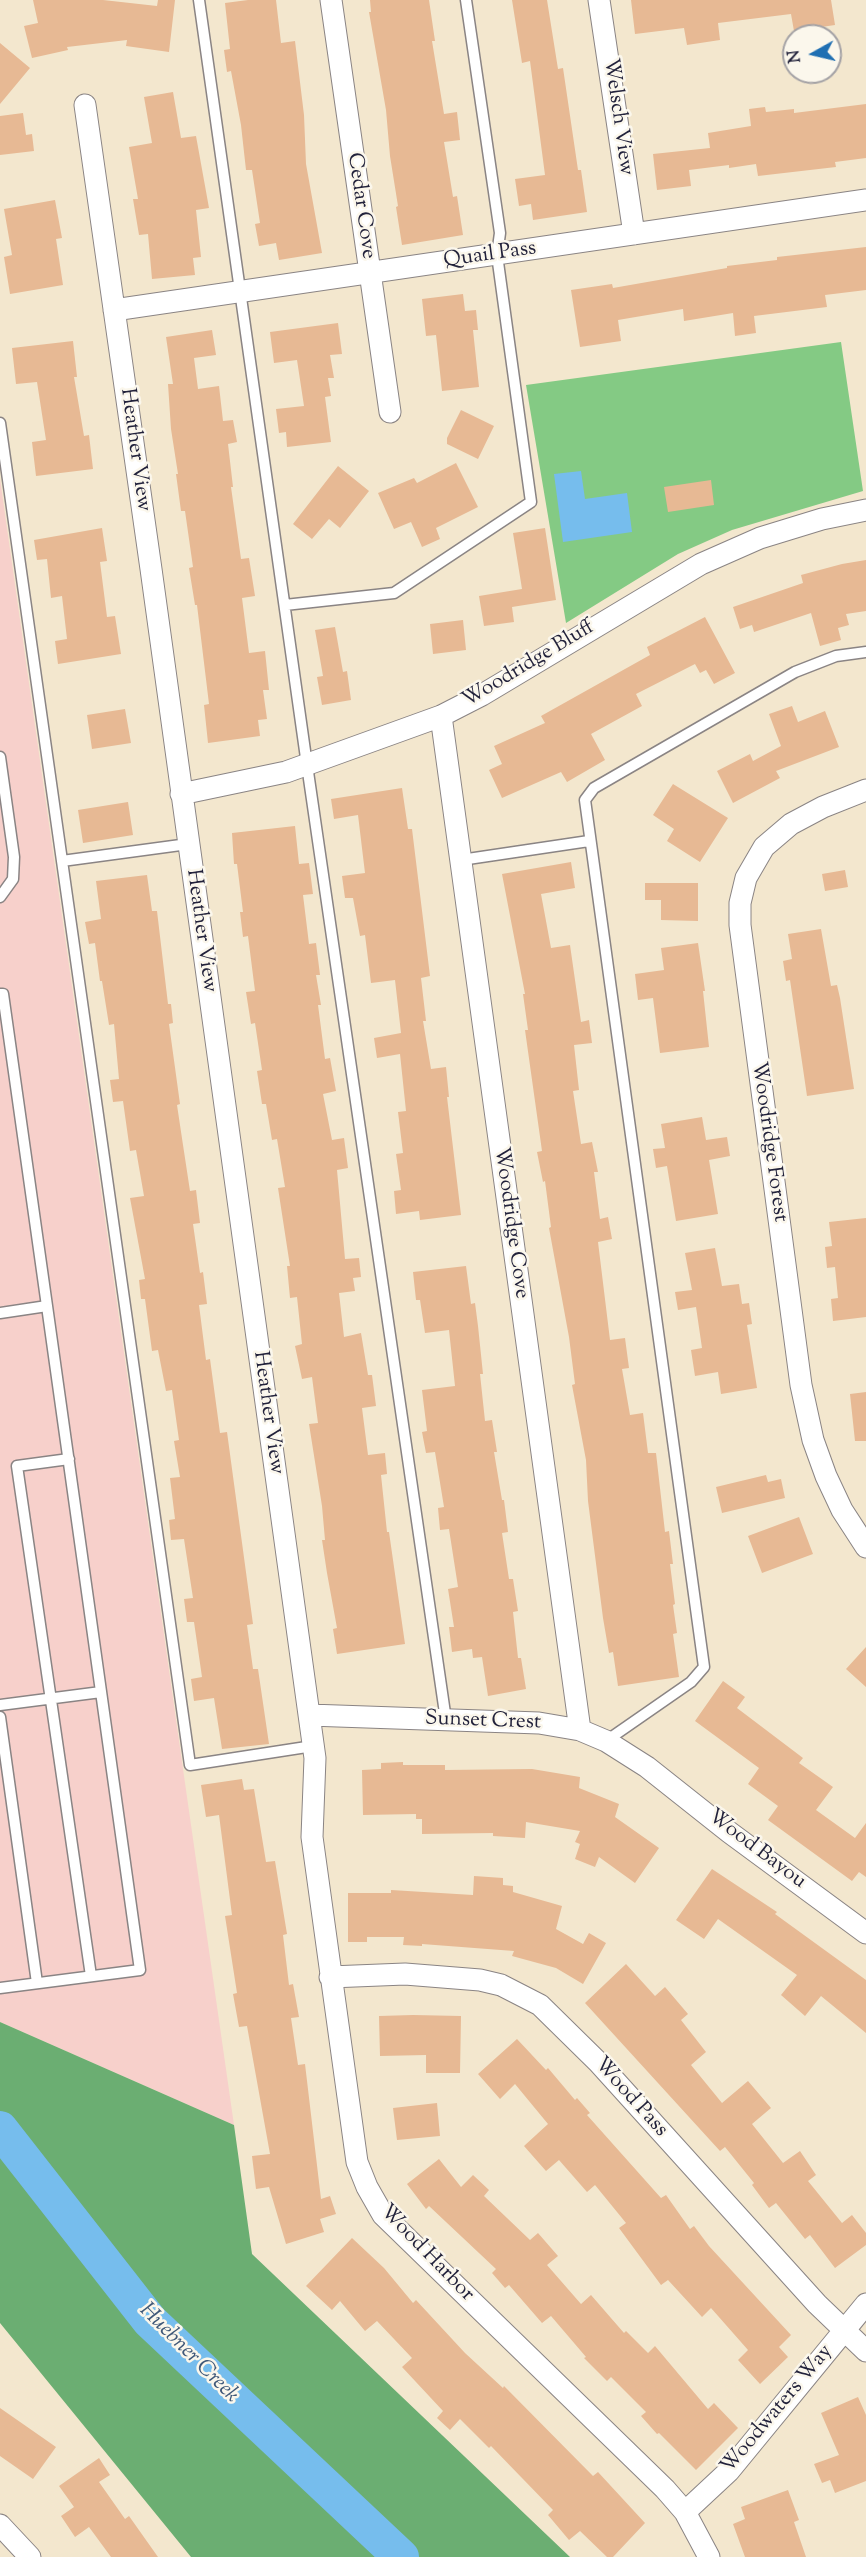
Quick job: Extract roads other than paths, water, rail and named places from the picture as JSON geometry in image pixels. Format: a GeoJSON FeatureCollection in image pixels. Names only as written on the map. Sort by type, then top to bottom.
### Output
{"type":"FeatureCollection","features":[{"type":"Feature","properties":{"kind":"street","name":"Cedar Cove"},"geometry":{"type":"LineString","coordinates":[[331,0],[390,412]]}},
{"type":"Feature","properties":{"kind":"street","name":"Welsch View"},"geometry":{"type":"LineString","coordinates":[[599,0],[634,234]]}},
{"type":"Feature","properties":{"kind":"street","name":"Heather View"},"geometry":{"type":"LineString","coordinates":[[85,105],[314,1752]]}},
{"type":"Feature","properties":{"kind":"street","name":"Quail Pass"},"geometry":{"type":"LineString","coordinates":[[114,310],[866,200]]}},
{"type":"Feature","properties":{"kind":"street","name":"Woodridge Bluff"},"geometry":{"type":"LineString","coordinates":[[181,794],[236,784],[307,765],[441,716],[482,695],[701,564],[760,538],[822,519],[866,510]]}},
{"type":"Feature","properties":{"kind":"street","name":"Woodridge Cove"},"geometry":{"type":"LineString","coordinates":[[441,716],[580,1730]]}},
{"type":"Feature","properties":{"kind":"street","name":"Woodridge Forest"},"geometry":{"type":"LineString","coordinates":[[866,790],[824,807],[791,824],[764,848],[746,878],[740,903],[740,925],[801,1385],[813,1440],[826,1476],[842,1510],[866,1546]]}},
{"type":"Feature","properties":{"kind":"street","name":"Sunset Crest"},"geometry":{"type":"LineString","coordinates":[[309,1715],[539,1723],[580,1730],[606,1741],[647,1767]]}},
{"type":"Feature","properties":{"kind":"street","name":"Wood Harbor"},"geometry":{"type":"LineString","coordinates":[[314,1752],[312,1837],[357,2162],[367,2187],[383,2216],[665,2489],[685,2512],[709,2557]]}},
{"type":"Feature","properties":{"kind":"street","name":"Wood Bayou"},"geometry":{"type":"LineString","coordinates":[[647,1767],[729,1832],[866,1933]]}},
{"type":"Feature","properties":{"kind":"street","name":"Wood Pass"},"geometry":{"type":"LineString","coordinates":[[330,1977],[405,1974],[480,1980],[501,1985],[540,2005],[598,2062],[817,2304],[866,2350]]}},
{"type":"Feature","properties":{"kind":"street","name":"Woodwaters Way"},"geometry":{"type":"LineString","coordinates":[[685,2512],[729,2471],[866,2304]]}},
{"type":"Feature","properties":{"kind":"street"},"geometry":{"type":"LineString","coordinates":[[0,2525],[30,2557]]}},
{"type":"Feature","properties":{"kind":"lane"},"geometry":{"type":"LineString","coordinates":[[199,0],[307,765],[446,1720]]}},
{"type":"Feature","properties":{"kind":"lane"},"geometry":{"type":"LineString","coordinates":[[285,605],[394,593],[531,502],[497,255],[500,233],[466,0]]}},
{"type":"Feature","properties":{"kind":"lane"},"geometry":{"type":"LineString","coordinates":[[0,423],[190,1765],[314,1752]]}},
{"type":"Feature","properties":{"kind":"lane"},"geometry":{"type":"LineString","coordinates":[[606,1741],[691,1682],[704,1667],[585,800],[594,788],[795,672],[836,656],[866,652]]}},
{"type":"Feature","properties":{"kind":"lane"},"geometry":{"type":"LineString","coordinates":[[0,757],[14,857],[14,879],[0,897]]}},
{"type":"Feature","properties":{"kind":"lane"},"geometry":{"type":"LineString","coordinates":[[461,860],[590,841]]}},
{"type":"Feature","properties":{"kind":"lane"},"geometry":{"type":"LineString","coordinates":[[62,861],[188,844]]}},
{"type":"Feature","properties":{"kind":"lane"},"geometry":{"type":"LineString","coordinates":[[0,994],[3,994],[140,1970],[0,1988]]}},
{"type":"Feature","properties":{"kind":"lane"},"geometry":{"type":"LineString","coordinates":[[0,1313],[47,1306]]}},
{"type":"Feature","properties":{"kind":"lane"},"geometry":{"type":"LineString","coordinates":[[69,1459],[17,1466],[91,1976]]}},
{"type":"Feature","properties":{"kind":"lane"},"geometry":{"type":"LineString","coordinates":[[0,1705],[101,1692]]}},
{"type":"Feature","properties":{"kind":"lane"},"geometry":{"type":"LineString","coordinates":[[0,1717],[37,1983]]}},
{"type":"Feature","properties":{"kind":"water"},"geometry":{"type":"Polygon","coordinates":[[[581,471],[585,499],[627,493],[632,532],[563,542],[554,474],[581,471]]]}},
{"type":"Feature","properties":{"kind":"waterway","name":"Huebner Creek"},"geometry":{"type":"LineString","coordinates":[[0,2129],[150,2321],[401,2557]]}}]}
